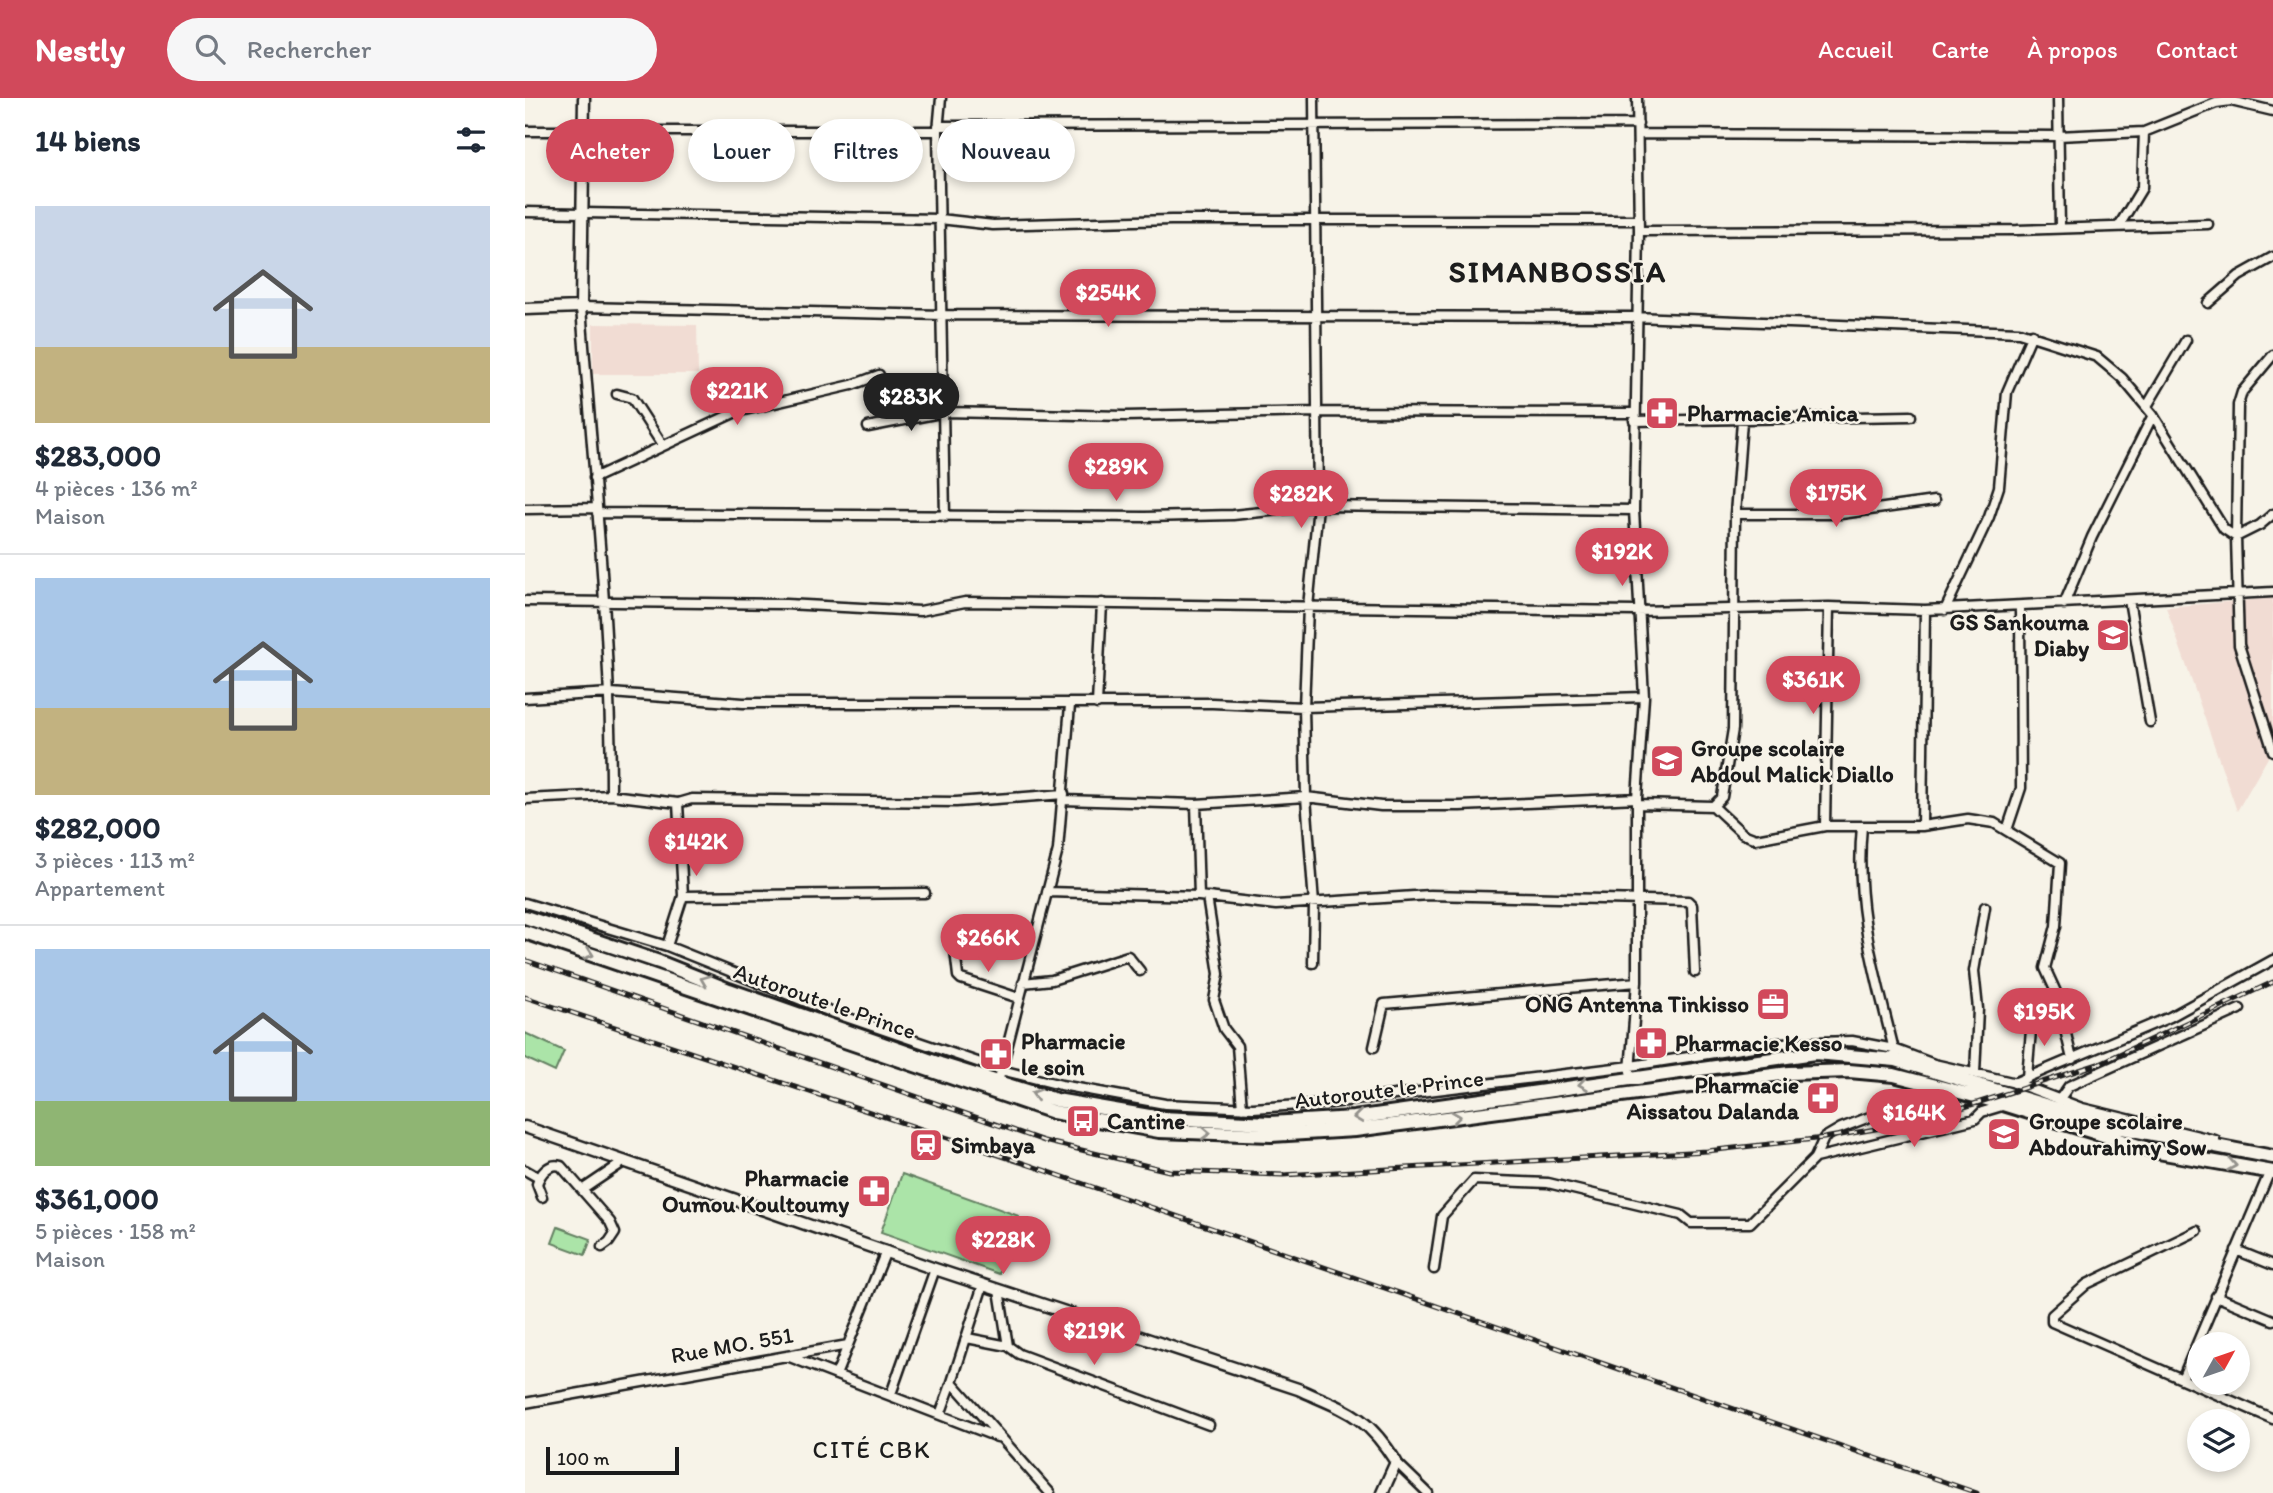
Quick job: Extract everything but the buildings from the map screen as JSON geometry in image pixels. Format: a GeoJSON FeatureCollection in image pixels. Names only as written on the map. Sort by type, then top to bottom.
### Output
{"type":"FeatureCollection","features":[{"type":"Feature","properties":{"kind":"main road","name":"Autoroute le Prince"},"geometry":{"type":"LineString","coordinates":[[525,918],[999,1076],[1056,1100],[1161,1118],[1270,1123],[1354,1118],[1630,1072],[1815,1053],[1895,1054],[1988,1088],[2117,1127],[2273,1157]]}},
{"type":"Feature","properties":{"kind":"main road","name":"Autoroute le Prince"},"geometry":{"type":"LineString","coordinates":[[525,932],[1053,1112],[1159,1131],[1271,1135],[1355,1130],[1789,1073],[1849,1071],[1932,1084],[2158,1152],[2271,1172]]}},
{"type":"Feature","properties":{"kind":"street"},"geometry":{"type":"LineString","coordinates":[[583,119],[584,98]]}},
{"type":"Feature","properties":{"kind":"street"},"geometry":{"type":"LineString","coordinates":[[939,119],[941,98]]}},
{"type":"Feature","properties":{"kind":"street"},"geometry":{"type":"LineString","coordinates":[[1313,963],[1314,904],[1306,797],[1304,707],[1308,607],[1318,506],[1314,98]]}},
{"type":"Feature","properties":{"kind":"street"},"geometry":{"type":"LineString","coordinates":[[1070,705],[1058,850],[999,1076],[1165,1104],[1242,1108],[1330,1103],[1630,1072],[1637,982],[1638,801],[1644,697],[1637,611],[1634,510],[1635,317],[1639,231],[1637,98]]}},
{"type":"Feature","properties":{"kind":"street"},"geometry":{"type":"LineString","coordinates":[[2058,98],[2060,228]]}},
{"type":"Feature","properties":{"kind":"street"},"geometry":{"type":"LineString","coordinates":[[1639,134],[2058,136],[2144,132],[2216,103],[2231,101],[2273,111]]}},
{"type":"Feature","properties":{"kind":"street"},"geometry":{"type":"LineString","coordinates":[[1075,128],[1638,124]]}},
{"type":"Feature","properties":{"kind":"street"},"geometry":{"type":"LineString","coordinates":[[674,132],[937,129]]}},
{"type":"Feature","properties":{"kind":"street"},"geometry":{"type":"LineString","coordinates":[[525,131],[546,132]]}},
{"type":"Feature","properties":{"kind":"street"},"geometry":{"type":"LineString","coordinates":[[2120,224],[2142,188],[2144,132]]}},
{"type":"Feature","properties":{"kind":"street"},"geometry":{"type":"LineString","coordinates":[[583,182],[581,307],[606,600],[611,693],[611,795]]}},
{"type":"Feature","properties":{"kind":"street"},"geometry":{"type":"LineString","coordinates":[[939,182],[945,517]]}},
{"type":"Feature","properties":{"kind":"street"},"geometry":{"type":"LineString","coordinates":[[525,212],[940,219],[993,225],[1639,220]]}},
{"type":"Feature","properties":{"kind":"street"},"geometry":{"type":"LineString","coordinates":[[1639,231],[2060,228],[2120,224],[2209,224]]}},
{"type":"Feature","properties":{"kind":"street"},"geometry":{"type":"LineString","coordinates":[[2208,303],[2239,276],[2273,257]]}},
{"type":"Feature","properties":{"kind":"street"},"geometry":{"type":"LineString","coordinates":[[525,309],[581,307],[943,315],[1635,317],[2032,334],[2097,357],[2147,406],[2217,521],[2236,537]]}},
{"type":"Feature","properties":{"kind":"street"},"geometry":{"type":"LineString","coordinates":[[1945,610],[1989,517],[1999,487],[2007,392],[2032,334]]}},
{"type":"Feature","properties":{"kind":"street"},"geometry":{"type":"LineString","coordinates":[[2147,406],[2186,340]]}},
{"type":"Feature","properties":{"kind":"street"},"geometry":{"type":"LineString","coordinates":[[2273,355],[2242,392],[2238,404],[2236,537],[2239,645],[2273,751]]}},
{"type":"Feature","properties":{"kind":"street"},"geometry":{"type":"LineString","coordinates":[[594,478],[736,412],[852,385],[879,375]]}},
{"type":"Feature","properties":{"kind":"street"},"geometry":{"type":"LineString","coordinates":[[617,394],[632,398],[663,446]]}},
{"type":"Feature","properties":{"kind":"street"},"geometry":{"type":"LineString","coordinates":[[868,427],[945,412],[1125,416],[1317,412],[1742,421],[1911,416]]}},
{"type":"Feature","properties":{"kind":"street"},"geometry":{"type":"LineString","coordinates":[[2064,604],[2092,537],[2153,415]]}},
{"type":"Feature","properties":{"kind":"street"},"geometry":{"type":"LineString","coordinates":[[1713,806],[1722,797],[1733,729],[1735,514],[1742,421]]}},
{"type":"Feature","properties":{"kind":"street"},"geometry":{"type":"LineString","coordinates":[[1735,514],[1841,514],[1934,501]]}},
{"type":"Feature","properties":{"kind":"street"},"geometry":{"type":"LineString","coordinates":[[525,509],[945,517],[1233,515],[1318,506],[1634,510]]}},
{"type":"Feature","properties":{"kind":"street"},"geometry":{"type":"LineString","coordinates":[[2236,537],[2260,525],[2273,514]]}},
{"type":"Feature","properties":{"kind":"street"},"geometry":{"type":"LineString","coordinates":[[525,601],[786,604],[921,611],[965,602],[1637,611],[1829,607],[1945,610],[2021,608],[2236,592],[2273,592]]}},
{"type":"Feature","properties":{"kind":"street"},"geometry":{"type":"LineString","coordinates":[[2129,600],[2150,722]]}},
{"type":"Feature","properties":{"kind":"street"},"geometry":{"type":"LineString","coordinates":[[1097,704],[1102,603]]}},
{"type":"Feature","properties":{"kind":"street"},"geometry":{"type":"LineString","coordinates":[[1825,826],[1829,607]]}},
{"type":"Feature","properties":{"kind":"street"},"geometry":{"type":"LineString","coordinates":[[2007,830],[2021,788],[2021,608]]}},
{"type":"Feature","properties":{"kind":"street"},"geometry":{"type":"LineString","coordinates":[[1922,826],[1925,610]]}},
{"type":"Feature","properties":{"kind":"street"},"geometry":{"type":"LineString","coordinates":[[525,698],[611,693],[743,703],[1070,705],[1212,702],[1304,707],[1644,697]]}},
{"type":"Feature","properties":{"kind":"street"},"geometry":{"type":"LineString","coordinates":[[525,799],[611,795],[678,803],[692,799],[956,802],[1063,797],[1196,804],[1306,797],[1381,806],[1638,801],[1713,806],[1744,834],[1756,839],[1825,826],[1922,826],[1968,819],[1994,823],[2060,863],[2056,926],[2045,968],[2056,992],[2072,1059]]}},
{"type":"Feature","properties":{"kind":"street"},"geometry":{"type":"LineString","coordinates":[[667,946],[683,896],[678,803]]}},
{"type":"Feature","properties":{"kind":"street"},"geometry":{"type":"LineString","coordinates":[[1196,804],[1203,897],[1219,974],[1214,1000],[1224,1029],[1237,1046],[1242,1108]]}},
{"type":"Feature","properties":{"kind":"street"},"geometry":{"type":"LineString","coordinates":[[1862,826],[1859,855],[1863,924],[1895,1054],[2016,1083],[2059,1100],[2214,1140],[2273,1150]]}},
{"type":"Feature","properties":{"kind":"street"},"geometry":{"type":"LineString","coordinates":[[1047,892],[1203,897],[1276,905],[1430,895],[1688,901],[1692,905],[1695,972]]}},
{"type":"Feature","properties":{"kind":"street"},"geometry":{"type":"LineString","coordinates":[[683,896],[925,893]]}},
{"type":"Feature","properties":{"kind":"street"},"geometry":{"type":"LineString","coordinates":[[525,903],[667,946],[829,1018]]}},
{"type":"Feature","properties":{"kind":"street"},"geometry":{"type":"LineString","coordinates":[[1975,1073],[1978,1009],[1974,971],[1985,907]]}},
{"type":"Feature","properties":{"kind":"street"},"geometry":{"type":"LineString","coordinates":[[955,950],[957,976],[961,979],[1019,998]]}},
{"type":"Feature","properties":{"kind":"street"},"geometry":{"type":"LineString","coordinates":[[1023,983],[1052,980],[1128,956],[1140,971]]}},
{"type":"Feature","properties":{"kind":"street"},"geometry":{"type":"LineString","coordinates":[[1988,1088],[2016,1083],[2170,1017],[2273,960]]}},
{"type":"Feature","properties":{"kind":"street"},"geometry":{"type":"LineString","coordinates":[[1374,1047],[1384,1004],[1637,982]]}},
{"type":"Feature","properties":{"kind":"street"},"geometry":{"type":"LineString","coordinates":[[2059,1100],[2069,1086],[2239,1009]]}},
{"type":"Feature","properties":{"kind":"street"},"geometry":{"type":"LineString","coordinates":[[2027,1077],[2032,1019]]}},
{"type":"Feature","properties":{"kind":"street"},"geometry":{"type":"LineString","coordinates":[[1434,1269],[1442,1216],[1474,1180],[1548,1183],[1681,1215],[1691,1223],[1750,1223],[1815,1158],[1824,1138],[1841,1128],[1929,1094],[1932,1084]]}},
{"type":"Feature","properties":{"kind":"street"},"geometry":{"type":"LineString","coordinates":[[1815,1158],[1975,1119],[1982,1112],[2004,1105]]}},
{"type":"Feature","properties":{"kind":"street"},"geometry":{"type":"LineString","coordinates":[[525,1127],[935,1269],[1298,1389],[1352,1413],[1372,1427],[1396,1462],[1428,1493]]}},
{"type":"Feature","properties":{"kind":"street"},"geometry":{"type":"LineString","coordinates":[[582,1190],[625,1161]]}},
{"type":"Feature","properties":{"kind":"street"},"geometry":{"type":"LineString","coordinates":[[542,1197],[537,1184],[538,1178],[545,1169],[556,1164],[610,1222],[615,1233],[609,1242],[601,1247]]}},
{"type":"Feature","properties":{"kind":"street"},"geometry":{"type":"LineString","coordinates":[[525,1170],[538,1178]]}},
{"type":"Feature","properties":{"kind":"street"},"geometry":{"type":"LineString","coordinates":[[2182,1379],[2271,1172]]}},
{"type":"Feature","properties":{"kind":"street"},"geometry":{"type":"LineString","coordinates":[[2197,1231],[2087,1284],[2051,1318],[2054,1324],[2273,1419]]}},
{"type":"Feature","properties":{"kind":"street"},"geometry":{"type":"LineString","coordinates":[[2237,1250],[2273,1265]]}},
{"type":"Feature","properties":{"kind":"street"},"geometry":{"type":"LineString","coordinates":[[836,1376],[886,1251]]}},
{"type":"Feature","properties":{"kind":"street"},"geometry":{"type":"LineString","coordinates":[[891,1394],[935,1269]]}},
{"type":"Feature","properties":{"kind":"street"},"geometry":{"type":"LineString","coordinates":[[941,1412],[983,1285]]}},
{"type":"Feature","properties":{"kind":"street"},"geometry":{"type":"LineString","coordinates":[[999,1290],[1002,1326],[1008,1346]]}},
{"type":"Feature","properties":{"kind":"street"},"geometry":{"type":"LineString","coordinates":[[2216,1296],[2273,1320]]}},
{"type":"Feature","properties":{"kind":"street"},"geometry":{"type":"LineString","coordinates":[[967,1338],[1008,1346],[1019,1354],[1209,1425]]}},
{"type":"Feature","properties":{"kind":"street","name":"Rue MO. 551"},"geometry":{"type":"LineString","coordinates":[[525,1403],[785,1354],[848,1345]]}},
{"type":"Feature","properties":{"kind":"street"},"geometry":{"type":"LineString","coordinates":[[785,1354],[836,1376],[941,1412],[1003,1439]]}},
{"type":"Feature","properties":{"kind":"street"},"geometry":{"type":"LineString","coordinates":[[952,1382],[1050,1493]]}},
{"type":"Feature","properties":{"kind":"street"},"geometry":{"type":"LineString","coordinates":[[1382,1493],[1396,1462]]}},
{"type":"Feature","properties":{"kind":"shaded area"},"geometry":{"type":"Polygon","coordinates":[[[593,324],[697,325],[698,374],[593,374],[593,324]]]}},
{"type":"Feature","properties":{"kind":"shaded area"},"geometry":{"type":"Polygon","coordinates":[[[2273,598],[2273,749],[2237,811],[2166,607],[2273,598]]]}},
{"type":"Feature","properties":{"kind":"green space"},"geometry":{"type":"Polygon","coordinates":[[[525,1033],[564,1051],[555,1072],[525,1058],[525,1033]]]}},
{"type":"Feature","properties":{"kind":"green space"},"geometry":{"type":"Polygon","coordinates":[[[902,1174],[1019,1216],[999,1274],[881,1232],[902,1174]]]}},
{"type":"Feature","properties":{"kind":"green space"},"geometry":{"type":"Polygon","coordinates":[[[558,1227],[591,1239],[585,1255],[552,1243],[558,1227]]]}},
{"type":"Feature","properties":{"kind":"railway"},"geometry":{"type":"LineString","coordinates":[[525,960],[1044,1141],[1169,1171],[1283,1175],[1707,1151],[1824,1138],[1921,1121],[2098,1064],[2273,982]]}},
{"type":"Feature","properties":{"kind":"railway"},"geometry":{"type":"LineString","coordinates":[[525,997],[1035,1167],[1977,1493]]}},
{"type":"Feature","properties":{"kind":"place","name":"Pharmacie Amica"},"geometry":{"type":"Point","coordinates":[1662,413]}},
{"type":"Feature","properties":{"kind":"place","name":"GS Sankouma Diaby"},"geometry":{"type":"Point","coordinates":[2113,635]}},
{"type":"Feature","properties":{"kind":"place","name":"Groupe scolaire Abdoul Malick Diallo"},"geometry":{"type":"Point","coordinates":[1667,761]}},
{"type":"Feature","properties":{"kind":"place","name":"ONG Antenna Tinkisso"},"geometry":{"type":"Point","coordinates":[1773,1004]}},
{"type":"Feature","properties":{"kind":"place","name":"Pharmacie Kesso"},"geometry":{"type":"Point","coordinates":[1651,1043]}},
{"type":"Feature","properties":{"kind":"place","name":"Pharmacie le soin"},"geometry":{"type":"Point","coordinates":[996,1054]}},
{"type":"Feature","properties":{"kind":"place","name":"Pharmacie Aissatou Dalanda"},"geometry":{"type":"Point","coordinates":[1823,1098]}},
{"type":"Feature","properties":{"kind":"place","name":"Cantine"},"geometry":{"type":"Point","coordinates":[1083,1121]}},
{"type":"Feature","properties":{"kind":"place","name":"Groupe scolaire Abdourahimy Sow"},"geometry":{"type":"Point","coordinates":[2004,1134]}},
{"type":"Feature","properties":{"kind":"place","name":"Simbaya"},"geometry":{"type":"Point","coordinates":[926,1145]}},
{"type":"Feature","properties":{"kind":"place","name":"Pharmacie Oumou Koultoumy"},"geometry":{"type":"Point","coordinates":[874,1191]}},
{"type":"Feature","properties":{"kind":"district","name":"SIMANBOSSIA"},"geometry":{"type":"Point","coordinates":[1558,271]}},
{"type":"Feature","properties":{"kind":"district","name":"CITÉ CBK"},"geometry":{"type":"Point","coordinates":[872,1449]}}]}
